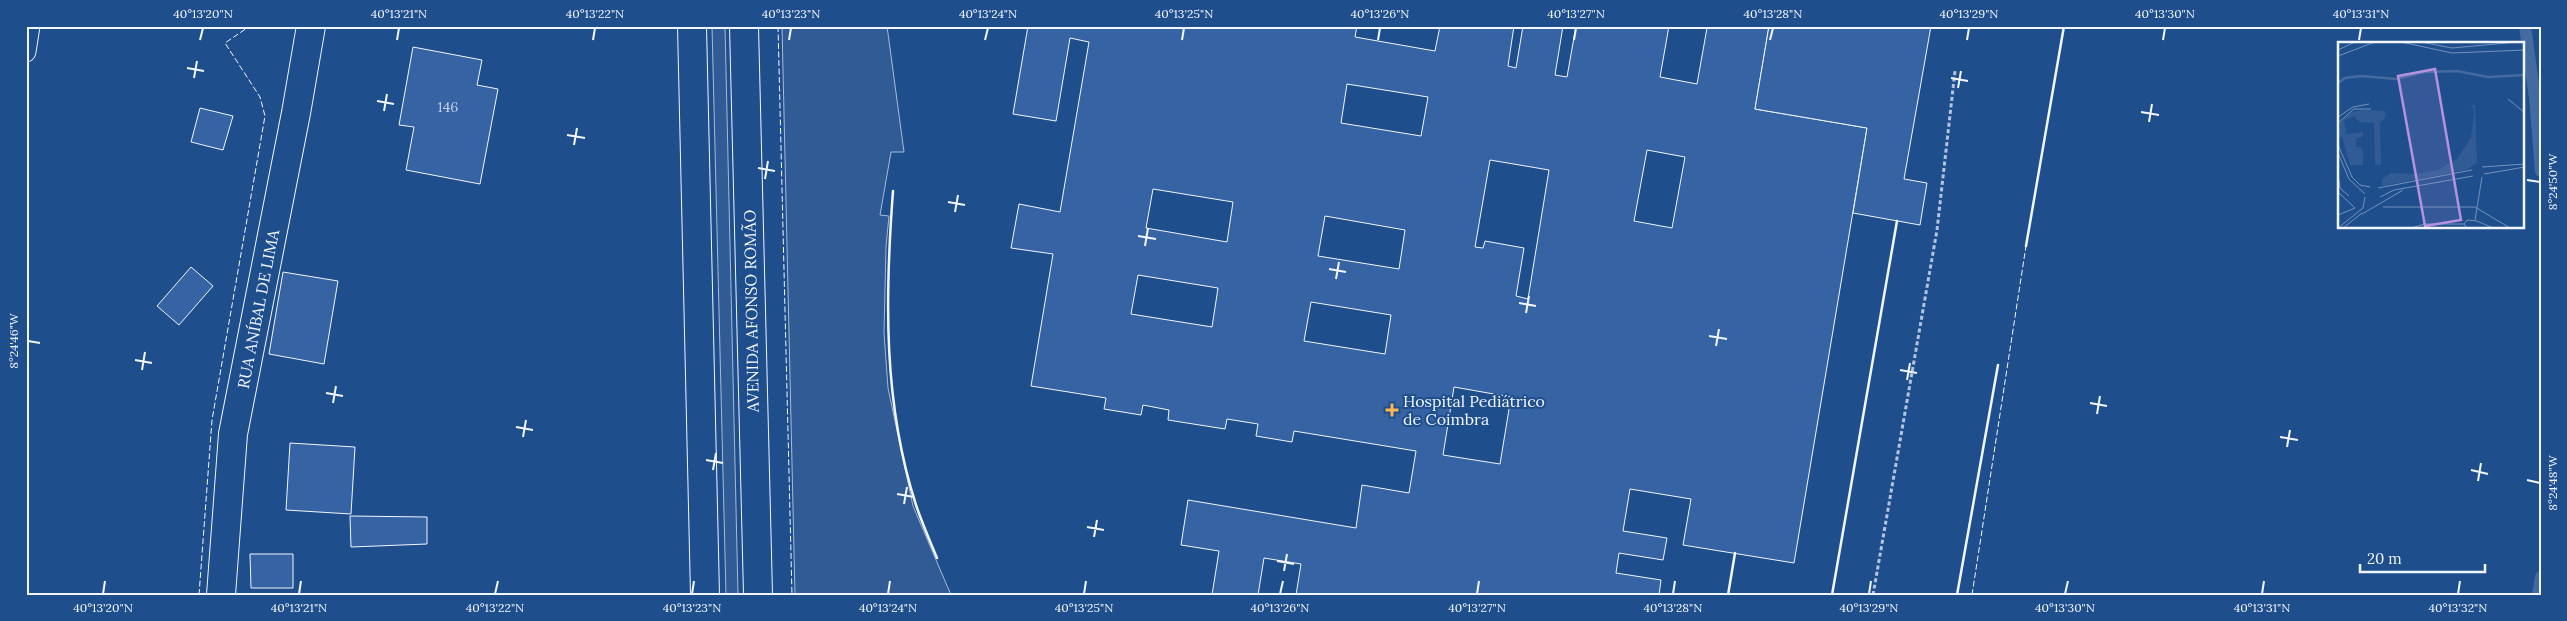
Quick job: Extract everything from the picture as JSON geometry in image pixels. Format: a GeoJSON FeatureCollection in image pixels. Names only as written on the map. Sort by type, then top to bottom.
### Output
{"type":"FeatureCollection","features":[{"type":"Feature","properties":{"kind":"main road","name":"RUA ANÍBAL DE LIMA"},"geometry":{"type":"LineString","coordinates":[[221,595],[233,434],[296,113],[311,26]]}},
{"type":"Feature","properties":{"kind":"main road"},"geometry":{"type":"LineString","coordinates":[[692,26],[705,595]]}},
{"type":"Feature","properties":{"kind":"main road","name":"AVENIDA AFONSO ROMÃO"},"geometry":{"type":"LineString","coordinates":[[744,26],[758,595]]}},
{"type":"Feature","properties":{"kind":"lane"},"geometry":{"type":"LineString","coordinates":[[26,52],[30,26]]}},
{"type":"Feature","properties":{"kind":"path"},"geometry":{"type":"LineString","coordinates":[[1873,595],[1937,230],[1955,71]]}},
{"type":"Feature","properties":{"kind":"shaded area"},"geometry":{"type":"Polygon","coordinates":[[[712,26],[725,26],[738,595],[726,595],[712,26]]]}},
{"type":"Feature","properties":{"kind":"shaded area"},"geometry":{"type":"Polygon","coordinates":[[[782,26],[887,26],[904,152],[891,152],[880,215],[889,216],[886,246],[884,333],[888,388],[913,506],[951,595],[795,595],[782,26]]]}},
{"type":"Feature","properties":{"kind":"building"},"geometry":{"type":"Polygon","coordinates":[[[1028,26],[1357,26],[1355,37],[1435,51],[1440,26],[1514,26],[1508,66],[1516,68],[1523,26],[1563,26],[1555,75],[1567,77],[1576,26],[1669,26],[1660,77],[1697,84],[1707,28],[1698,26],[1769,26],[1755,109],[1867,128],[1794,563],[1683,545],[1691,499],[1630,489],[1623,531],[1667,538],[1663,560],[1619,553],[1616,573],[1661,580],[1659,595],[1296,595],[1301,564],[1264,558],[1258,595],[1212,595],[1219,551],[1181,545],[1188,500],[1356,528],[1362,485],[1409,493],[1416,451],[1294,431],[1292,442],[1256,436],[1258,424],[1227,419],[1225,429],[1168,420],[1169,410],[1143,405],[1141,415],[1104,409],[1106,398],[1031,386],[1053,254],[1011,248],[1019,204],[1060,212],[1089,42],[1070,38],[1056,121],[1013,114],[1028,26]],[[1347,84],[1341,123],[1421,136],[1428,97],[1347,84]],[[1647,150],[1634,221],[1672,228],[1685,157],[1647,150]],[[1490,160],[1475,247],[1483,248],[1485,241],[1524,248],[1516,296],[1528,299],[1549,170],[1490,160]],[[1153,189],[1146,228],[1227,242],[1233,202],[1153,189]],[[1325,216],[1318,256],[1399,269],[1405,230],[1325,216]],[[1138,275],[1131,314],[1212,327],[1218,288],[1138,275]],[[1311,302],[1304,341],[1385,354],[1391,315],[1311,302]],[[1454,387],[1443,455],[1500,464],[1511,397],[1454,387]]]}},
{"type":"Feature","properties":{"kind":"building"},"geometry":{"type":"Polygon","coordinates":[[[1769,26],[1931,26],[1904,179],[1927,183],[1920,225],[1853,213],[1867,128],[1755,109],[1769,26]]]}},
{"type":"Feature","properties":{"kind":"building"},"geometry":{"type":"Polygon","coordinates":[[[413,47],[482,60],[477,85],[498,89],[480,184],[406,170],[414,127],[399,125],[413,47]]]}},
{"type":"Feature","properties":{"kind":"building"},"geometry":{"type":"Polygon","coordinates":[[[200,108],[233,116],[223,150],[191,142],[200,108]]]}},
{"type":"Feature","properties":{"kind":"building"},"geometry":{"type":"Polygon","coordinates":[[[191,267],[213,286],[179,325],[157,306],[191,267]]]}},
{"type":"Feature","properties":{"kind":"building"},"geometry":{"type":"Polygon","coordinates":[[[283,272],[338,281],[324,364],[269,354],[283,272]]]}},
{"type":"Feature","properties":{"kind":"building"},"geometry":{"type":"Polygon","coordinates":[[[290,443],[355,447],[351,514],[286,510],[290,443]]]}},
{"type":"Feature","properties":{"kind":"building"},"geometry":{"type":"Polygon","coordinates":[[[350,516],[427,517],[427,544],[351,547],[350,516]]]}},
{"type":"Feature","properties":{"kind":"building"},"geometry":{"type":"Polygon","coordinates":[[[250,554],[293,554],[293,588],[251,588],[250,554]]]}},
{"type":"Feature","properties":{"kind":"waterway"},"geometry":{"type":"LineString","coordinates":[[2525,26],[2535,98],[2541,171]]}},
{"type":"Feature","properties":{"kind":"waterway"},"geometry":{"type":"LineString","coordinates":[[2538,595],[2541,577]]}},
{"type":"Feature","properties":{"kind":"fence"},"geometry":{"type":"LineString","coordinates":[[199,595],[212,420],[265,116],[260,97],[225,43],[250,26]]}},
{"type":"Feature","properties":{"kind":"fence"},"geometry":{"type":"LineString","coordinates":[[778,26],[792,595]]}},
{"type":"Feature","properties":{"kind":"fence"},"geometry":{"type":"LineString","coordinates":[[1972,595],[2026,246]]}},
{"type":"Feature","properties":{"kind":"wall"},"geometry":{"type":"LineString","coordinates":[[2026,246],[2064,26]]}},
{"type":"Feature","properties":{"kind":"wall"},"geometry":{"type":"LineString","coordinates":[[893,191],[888,310],[892,389],[905,467],[918,512],[937,558]]}},
{"type":"Feature","properties":{"kind":"wall"},"geometry":{"type":"LineString","coordinates":[[1832,595],[1897,221]]}},
{"type":"Feature","properties":{"kind":"wall"},"geometry":{"type":"LineString","coordinates":[[1957,595],[1998,365]]}},
{"type":"Feature","properties":{"kind":"wall"},"geometry":{"type":"LineString","coordinates":[[1728,595],[1735,553]]}},
{"type":"Feature","properties":{"kind":"place","name":"Hospital Pediátrico de Coimbra"},"geometry":{"type":"Point","coordinates":[1392,410]}}]}
